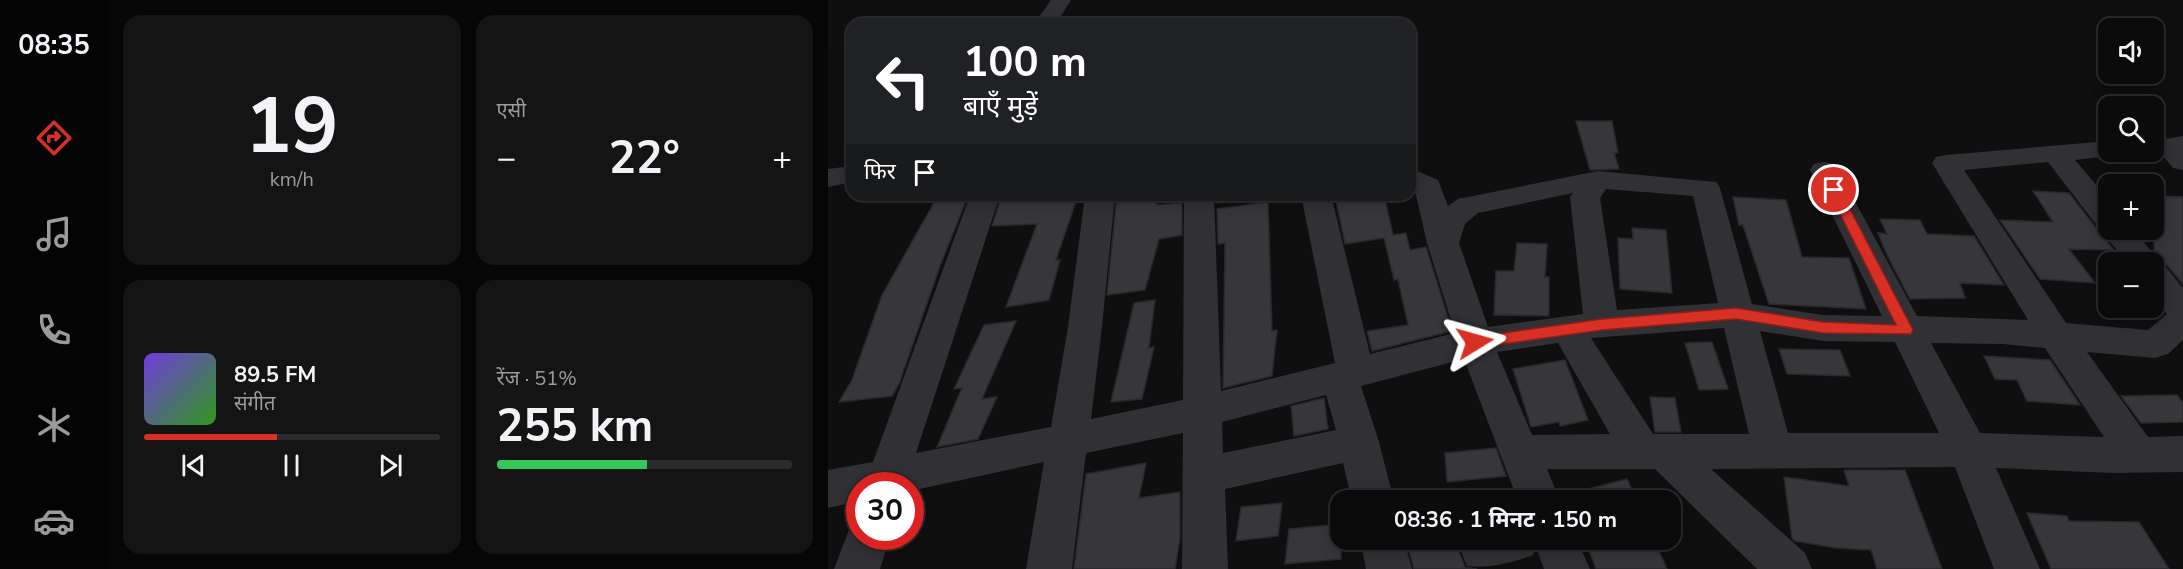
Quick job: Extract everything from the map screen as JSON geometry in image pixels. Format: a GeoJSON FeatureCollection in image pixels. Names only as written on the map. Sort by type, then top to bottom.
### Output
{"type":"FeatureCollection","features":[{"type":"Feature","properties":{"kind":"street"},"geometry":{"type":"LineString","coordinates":[[1049,18],[1061,0]]}},
{"type":"Feature","properties":{"kind":"street"},"geometry":{"type":"LineString","coordinates":[[2098,150],[1946,163],[2054,333],[2138,454]]}},
{"type":"Feature","properties":{"kind":"street"},"geometry":{"type":"LineString","coordinates":[[2054,152],[2098,206]]}},
{"type":"Feature","properties":{"kind":"street"},"geometry":{"type":"LineString","coordinates":[[1824,170],[1968,450],[2017,569]]}},
{"type":"Feature","properties":{"kind":"street"},"geometry":{"type":"LineString","coordinates":[[828,178],[846,175]]}},
{"type":"Feature","properties":{"kind":"street"},"geometry":{"type":"LineString","coordinates":[[1416,180],[1428,186],[1443,243],[1475,342],[1535,490]]}},
{"type":"Feature","properties":{"kind":"street"},"geometry":{"type":"LineString","coordinates":[[1443,243],[1451,219],[1468,206],[1539,190],[1598,180],[1706,188],[1736,314],[1773,451]]}},
{"type":"Feature","properties":{"kind":"street"},"geometry":{"type":"LineString","coordinates":[[1598,180],[1585,197],[1585,327],[1653,452],[1789,569]]}},
{"type":"Feature","properties":{"kind":"street"},"geometry":{"type":"LineString","coordinates":[[889,472],[983,201]]}},
{"type":"Feature","properties":{"kind":"street"},"geometry":{"type":"LineString","coordinates":[[1049,569],[1085,327],[1099,201]]}},
{"type":"Feature","properties":{"kind":"street"},"geometry":{"type":"LineString","coordinates":[[1198,201],[1204,569]]}},
{"type":"Feature","properties":{"kind":"street"},"geometry":{"type":"LineString","coordinates":[[1317,201],[1359,442],[1370,490]]}},
{"type":"Feature","properties":{"kind":"street"},"geometry":{"type":"LineString","coordinates":[[2125,240],[2136,252]]}},
{"type":"Feature","properties":{"kind":"street"},"geometry":{"type":"LineString","coordinates":[[2164,288],[2183,311]]}},
{"type":"Feature","properties":{"kind":"street"},"geometry":{"type":"LineString","coordinates":[[924,472],[1200,412],[1475,342],[1585,327],[1736,314],[1823,328],[2054,333],[2155,344],[2183,320]]}},
{"type":"Feature","properties":{"kind":"street"},"geometry":{"type":"LineString","coordinates":[[1202,476],[1359,442]]}},
{"type":"Feature","properties":{"kind":"street"},"geometry":{"type":"LineString","coordinates":[[1520,452],[1968,450],[2183,454]]}},
{"type":"Feature","properties":{"kind":"street"},"geometry":{"type":"LineString","coordinates":[[828,489],[846,487]]}},
{"type":"Feature","properties":{"kind":"street"},"geometry":{"type":"LineString","coordinates":[[857,569],[864,550]]}},
{"type":"Feature","properties":{"kind":"street"},"geometry":{"type":"LineString","coordinates":[[1384,550],[1389,569]]}},
{"type":"Feature","properties":{"kind":"street"},"geometry":{"type":"LineString","coordinates":[[1559,550],[1567,569]]}},
{"type":"Feature","properties":{"kind":"building"},"geometry":{"type":"Polygon","coordinates":[[[1576,121],[1612,121],[1618,153],[1614,153],[1619,169],[1590,170],[1576,121]]]}},
{"type":"Feature","properties":{"kind":"building"},"geometry":{"type":"Polygon","coordinates":[[[2033,191],[2069,193],[2098,229],[2098,240],[2106,240],[2114,250],[2069,249],[2095,283],[2040,279],[2000,220],[2053,222],[2033,191]]]}},
{"type":"Feature","properties":{"kind":"building"},"geometry":{"type":"Polygon","coordinates":[[[2164,196],[2183,197],[2183,284],[2164,262],[2164,252],[2154,250],[2154,240],[2164,240],[2164,196]]]}},
{"type":"Feature","properties":{"kind":"building"},"geometry":{"type":"Polygon","coordinates":[[[1733,197],[1786,200],[1802,257],[1849,258],[1866,309],[1769,304],[1743,225],[1739,225],[1733,197]]]}},
{"type":"Feature","properties":{"kind":"building"},"geometry":{"type":"Polygon","coordinates":[[[935,201],[966,201],[940,266],[899,384],[892,396],[839,402],[852,380],[882,295],[935,201]]]}},
{"type":"Feature","properties":{"kind":"building"},"geometry":{"type":"Polygon","coordinates":[[[1000,201],[1076,201],[1056,260],[1060,260],[1049,300],[1006,307],[1037,224],[992,226],[1000,201]]]}},
{"type":"Feature","properties":{"kind":"building"},"geometry":{"type":"Polygon","coordinates":[[[1116,201],[1158,201],[1156,205],[1182,203],[1182,235],[1159,239],[1145,290],[1107,295],[1116,201]]]}},
{"type":"Feature","properties":{"kind":"building"},"geometry":{"type":"Polygon","coordinates":[[[1336,201],[1385,201],[1393,235],[1406,233],[1410,250],[1426,247],[1452,331],[1372,351],[1367,331],[1408,325],[1398,279],[1394,280],[1384,238],[1345,244],[1336,201]]]}},
{"type":"Feature","properties":{"kind":"building"},"geometry":{"type":"Polygon","coordinates":[[[1268,202],[1272,331],[1277,330],[1272,376],[1223,388],[1225,243],[1218,244],[1217,209],[1268,202]]]}},
{"type":"Feature","properties":{"kind":"building"},"geometry":{"type":"Polygon","coordinates":[[[1880,219],[1920,220],[1927,234],[1974,236],[2004,285],[1960,283],[1965,298],[1910,299],[1878,233],[1887,234],[1880,219]]]}},
{"type":"Feature","properties":{"kind":"building"},"geometry":{"type":"Polygon","coordinates":[[[1632,228],[1666,230],[1672,293],[1620,289],[1618,238],[1633,239],[1632,228]]]}},
{"type":"Feature","properties":{"kind":"building"},"geometry":{"type":"Polygon","coordinates":[[[1517,243],[1547,244],[1545,277],[1549,277],[1549,316],[1494,315],[1496,271],[1514,271],[1517,243]]]}},
{"type":"Feature","properties":{"kind":"building"},"geometry":{"type":"Polygon","coordinates":[[[1155,300],[1149,348],[1154,347],[1142,399],[1111,402],[1134,303],[1155,300]]]}},
{"type":"Feature","properties":{"kind":"building"},"geometry":{"type":"Polygon","coordinates":[[[1016,321],[982,399],[997,397],[978,439],[937,447],[962,388],[954,389],[984,325],[1016,321]]]}},
{"type":"Feature","properties":{"kind":"building"},"geometry":{"type":"Polygon","coordinates":[[[1712,342],[1728,389],[1699,390],[1685,343],[1712,342]]]}},
{"type":"Feature","properties":{"kind":"building"},"geometry":{"type":"Polygon","coordinates":[[[1779,349],[1840,350],[1850,376],[1787,374],[1779,349]]]}},
{"type":"Feature","properties":{"kind":"building"},"geometry":{"type":"Polygon","coordinates":[[[1984,356],[2050,360],[2080,405],[2027,401],[2017,380],[1995,379],[1984,356]]]}},
{"type":"Feature","properties":{"kind":"building"},"geometry":{"type":"Polygon","coordinates":[[[1565,360],[1588,420],[1560,426],[1559,422],[1531,427],[1513,369],[1565,360]]]}},
{"type":"Feature","properties":{"kind":"building"},"geometry":{"type":"Polygon","coordinates":[[[2177,395],[2183,403],[2183,422],[2141,423],[2121,396],[2177,395]]]}},
{"type":"Feature","properties":{"kind":"building"},"geometry":{"type":"Polygon","coordinates":[[[1650,397],[1675,398],[1681,432],[1655,432],[1650,397]]]}},
{"type":"Feature","properties":{"kind":"building"},"geometry":{"type":"Polygon","coordinates":[[[1324,398],[1328,429],[1294,436],[1291,406],[1324,398]]]}},
{"type":"Feature","properties":{"kind":"building"},"geometry":{"type":"Polygon","coordinates":[[[1496,448],[1506,476],[1447,482],[1445,453],[1496,448]]]}},
{"type":"Feature","properties":{"kind":"building"},"geometry":{"type":"Polygon","coordinates":[[[1146,463],[1139,498],[1180,492],[1180,538],[1175,569],[1074,569],[1086,474],[1146,463]]]}},
{"type":"Feature","properties":{"kind":"building"},"geometry":{"type":"Polygon","coordinates":[[[1844,470],[1905,470],[1942,569],[1877,569],[1871,550],[1836,548],[1795,541],[1792,538],[1784,477],[1849,486],[1844,470]]]}},
{"type":"Feature","properties":{"kind":"building"},"geometry":{"type":"Polygon","coordinates":[[[1627,479],[1632,490],[1585,490],[1627,479]]]}},
{"type":"Feature","properties":{"kind":"building"},"geometry":{"type":"Polygon","coordinates":[[[1282,503],[1278,536],[1236,541],[1241,507],[1282,503]]]}},
{"type":"Feature","properties":{"kind":"building"},"geometry":{"type":"Polygon","coordinates":[[[2027,513],[2067,516],[2069,521],[2139,522],[2169,569],[2051,569],[2027,513]]]}},
{"type":"Feature","properties":{"kind":"building"},"geometry":{"type":"Polygon","coordinates":[[[1330,525],[1330,550],[1341,550],[1341,559],[1285,564],[1289,529],[1330,525]]]}},
{"type":"Feature","properties":{"kind":"building"},"geometry":{"type":"Polygon","coordinates":[[[1409,550],[1460,550],[1465,567],[1477,569],[1414,569],[1409,550]]]}},
{"type":"Feature","properties":{"kind":"building"},"geometry":{"type":"Polygon","coordinates":[[[1589,550],[1658,550],[1667,569],[1596,569],[1589,550]]]}},
{"type":"Feature","properties":{"kind":"route"},"geometry":{"type":"LineString","coordinates":[[1475,342],[1602,324],[1736,314],[1823,328],[1906,330],[1834,190]]}}]}
